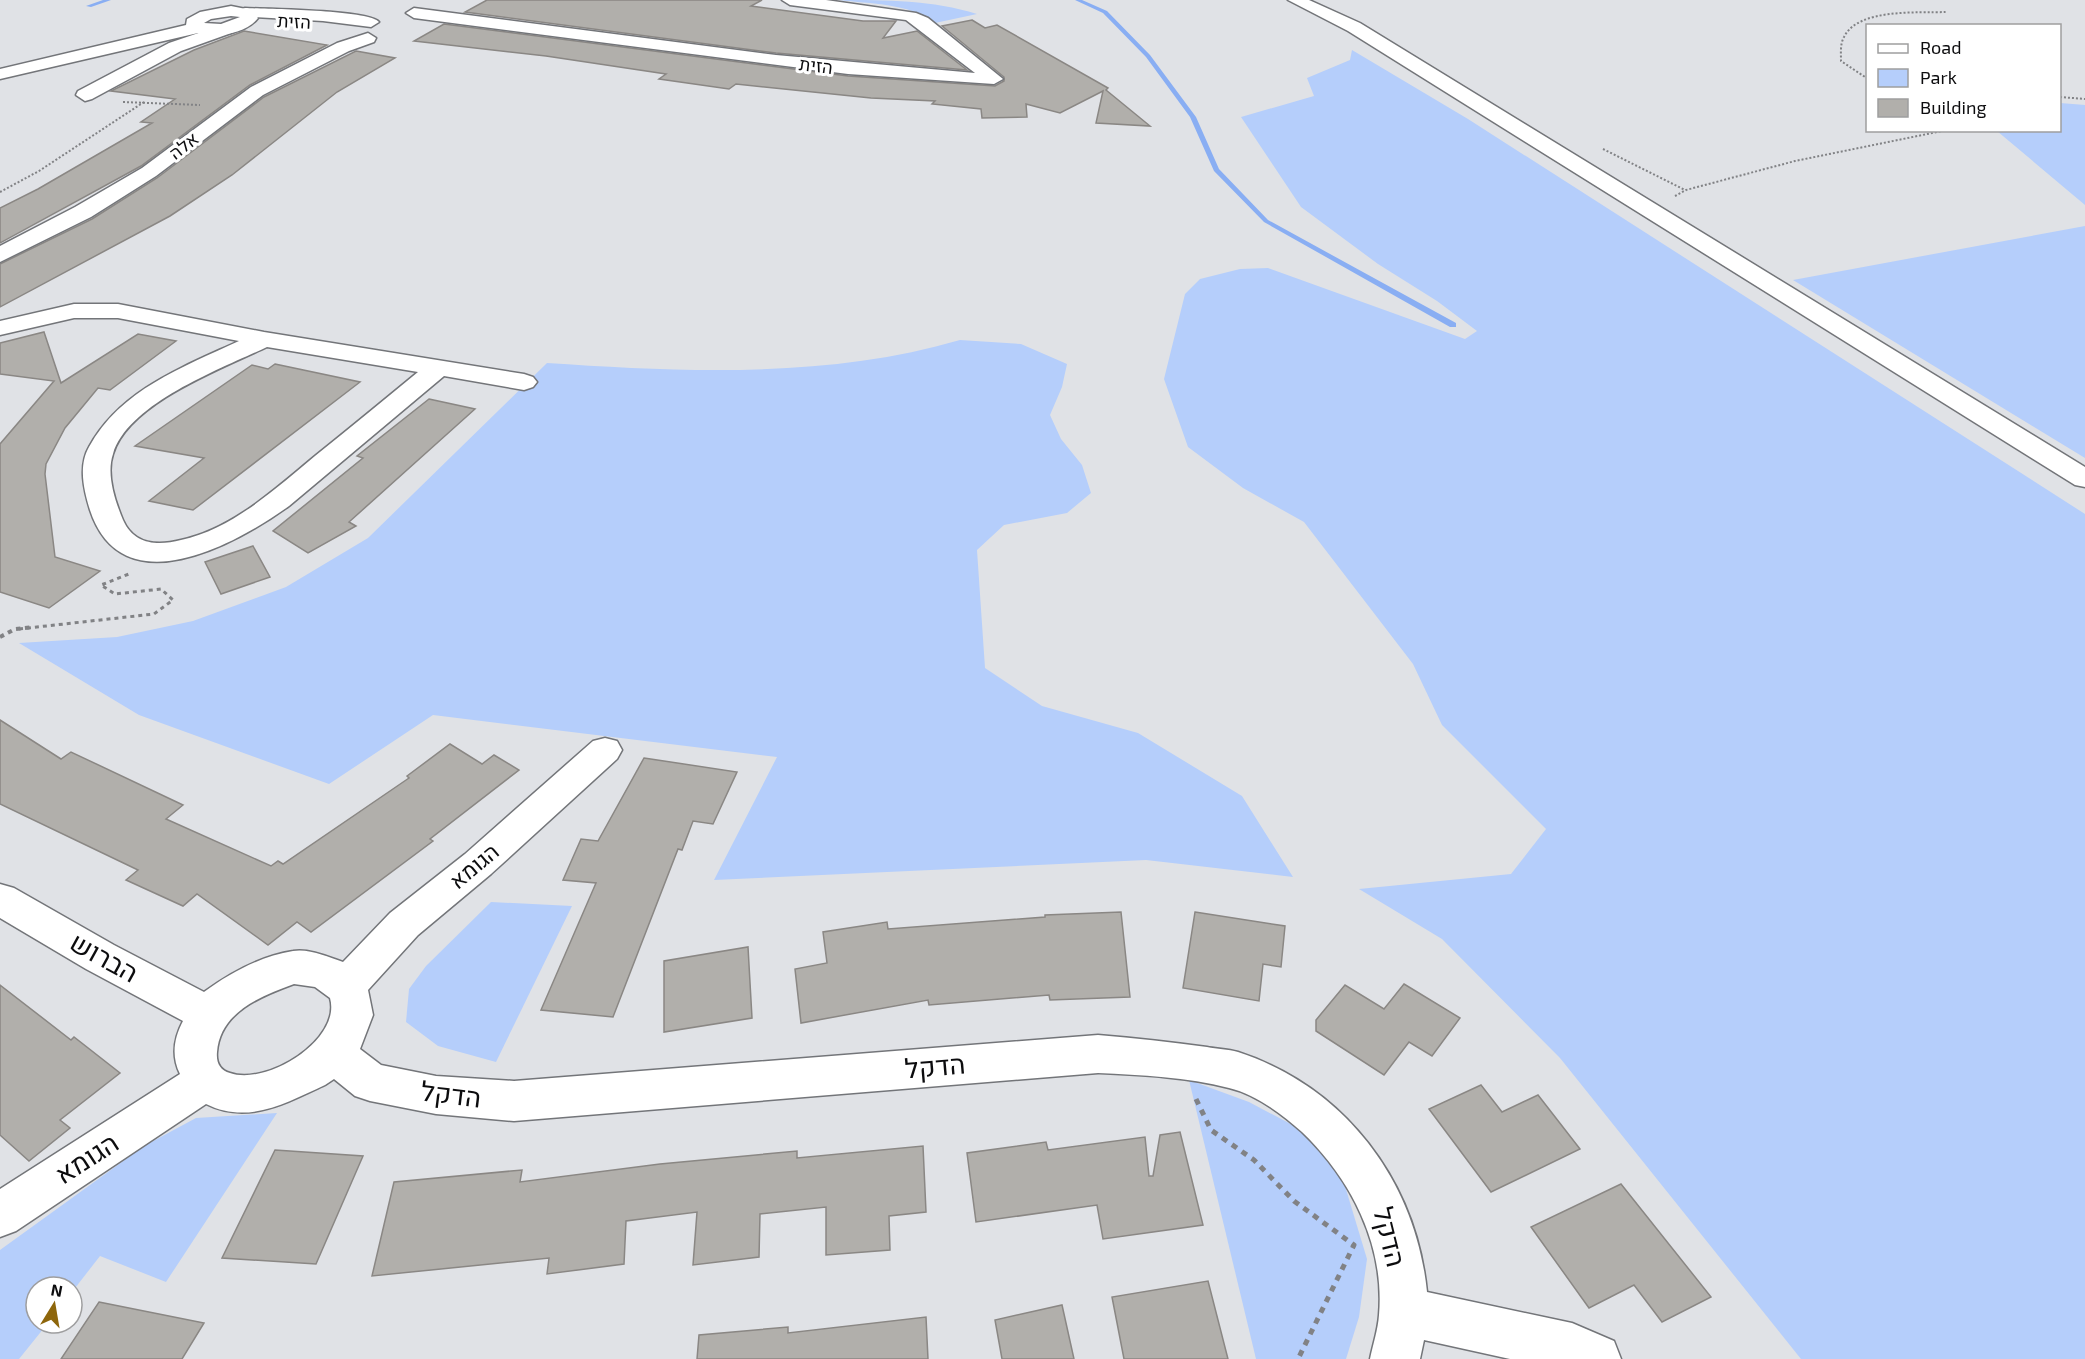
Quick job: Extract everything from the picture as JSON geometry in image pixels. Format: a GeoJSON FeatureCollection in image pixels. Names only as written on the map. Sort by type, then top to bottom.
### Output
{"type":"FeatureCollection","features":[{"type":"Feature","properties":{"kind":"street"},"geometry":{"type":"LineString","coordinates":[[383,28],[438,0]]}},
{"type":"Feature","properties":{"kind":"street","name":"הזית"},"geometry":{"type":"LineString","coordinates":[[414,13],[542,27],[856,71],[994,79],[922,22],[910,16],[790,0]]}},
{"type":"Feature","properties":{"kind":"street"},"geometry":{"type":"LineString","coordinates":[[1296,0],[1354,27],[2085,478]]}},
{"type":"Feature","properties":{"kind":"street"},"geometry":{"type":"LineString","coordinates":[[0,74],[197,28],[192,23],[199,18],[222,12],[241,15]]}},
{"type":"Feature","properties":{"kind":"street"},"geometry":{"type":"LineString","coordinates":[[85,95],[241,15]]}},
{"type":"Feature","properties":{"kind":"street","name":"הזית"},"geometry":{"type":"LineString","coordinates":[[241,15],[323,16],[383,28]]}},
{"type":"Feature","properties":{"kind":"street","name":"הזית"},"geometry":{"type":"LineString","coordinates":[[241,15],[337,26],[353,38],[383,28]]}},
{"type":"Feature","properties":{"kind":"street","name":"אלה"},"geometry":{"type":"LineString","coordinates":[[0,255],[83,212],[141,177],[178,152],[234,106],[294,71],[383,28]]}},
{"type":"Feature","properties":{"kind":"street"},"geometry":{"type":"LineString","coordinates":[[0,328],[46,316],[98,309],[142,314],[264,339],[524,382]]}},
{"type":"Feature","properties":{"kind":"street"},"geometry":{"type":"LineString","coordinates":[[264,339],[169,385],[120,422],[107,440],[99,456],[101,498],[118,537],[134,549],[157,552],[188,547],[215,538],[253,519],[437,369]]}},
{"type":"Feature","properties":{"kind":"street","name":"הגומא"},"geometry":{"type":"LineString","coordinates":[[346,986],[404,924],[478,864],[605,750]]}},
{"type":"Feature","properties":{"kind":"street","name":"הברוש"},"geometry":{"type":"LineString","coordinates":[[0,899],[100,957],[209,1014]]}},
{"type":"Feature","properties":{"kind":"street"},"geometry":{"type":"LineString","coordinates":[[294,967],[315,968],[333,975],[346,986],[352,1000],[352,1016],[345,1034],[333,1053],[314,1070],[291,1084],[267,1092],[242,1095],[220,1092],[204,1083],[194,1069],[192,1052],[197,1032],[209,1014],[226,996],[247,982],[270,972],[294,967]]}},
{"type":"Feature","properties":{"kind":"street","name":"הדקל"},"geometry":{"type":"LineString","coordinates":[[333,1053],[370,1082],[436,1095],[514,1101],[1098,1054],[1164,1058],[1238,1071],[1295,1099],[1340,1137],[1377,1190],[1396,1248],[1404,1311],[1395,1359]]}},
{"type":"Feature","properties":{"kind":"street","name":"הגומא"},"geometry":{"type":"LineString","coordinates":[[0,1215],[204,1083]]}},
{"type":"Feature","properties":{"kind":"street"},"geometry":{"type":"LineString","coordinates":[[1404,1311],[1572,1348],[1596,1359]]}},
{"type":"Feature","properties":{"kind":"path"},"geometry":{"type":"LineString","coordinates":[[1866,78],[1840,61],[1844,37],[1851,26],[1881,15],[1946,12]]}},
{"type":"Feature","properties":{"kind":"path"},"geometry":{"type":"LineString","coordinates":[[85,95],[97,100],[234,106]]}},
{"type":"Feature","properties":{"kind":"path"},"geometry":{"type":"LineString","coordinates":[[2061,97],[2085,99]]}},
{"type":"Feature","properties":{"kind":"path"},"geometry":{"type":"LineString","coordinates":[[0,192],[39,171],[144,102]]}},
{"type":"Feature","properties":{"kind":"path"},"geometry":{"type":"LineString","coordinates":[[1651,209],[1686,190],[1785,164],[1937,132]]}},
{"type":"Feature","properties":{"kind":"path"},"geometry":{"type":"LineString","coordinates":[[0,637],[15,629],[154,615],[173,600],[161,589],[115,594],[101,585],[136,573]]}},
{"type":"Feature","properties":{"kind":"path"},"geometry":{"type":"LineString","coordinates":[[1164,1058],[1197,1100],[1211,1130],[1254,1160],[1294,1201],[1354,1245],[1298,1359]]}},
{"type":"Feature","properties":{"kind":"green space"},"geometry":{"type":"Polygon","coordinates":[[[839,0],[926,3],[977,14],[935,23],[925,16],[902,8],[839,0]]]}},
{"type":"Feature","properties":{"kind":"green space"},"geometry":{"type":"Polygon","coordinates":[[[1352,50],[1468,119],[2085,514],[2085,1359],[1801,1359],[1560,1058],[1442,939],[1359,889],[1511,874],[1546,829],[1442,725],[1413,664],[1304,522],[1243,488],[1188,447],[1164,379],[1185,294],[1200,279],[1240,269],[1268,268],[1465,339],[1477,331],[1437,301],[1378,264],[1301,207],[1241,117],[1314,96],[1307,78],[1350,60],[1352,50]]]}},
{"type":"Feature","properties":{"kind":"green space"},"geometry":{"type":"Polygon","coordinates":[[[2061,103],[2085,105],[2085,205],[1998,132],[2061,132],[2061,103]]]}},
{"type":"Feature","properties":{"kind":"green space"},"geometry":{"type":"Polygon","coordinates":[[[2085,226],[2085,458],[1793,280],[2085,226]]]}},
{"type":"Feature","properties":{"kind":"green space"},"geometry":{"type":"Polygon","coordinates":[[[960,340],[1021,344],[1067,364],[1062,387],[1050,415],[1061,439],[1082,465],[1091,493],[1067,513],[1004,525],[977,550],[985,668],[1042,706],[1138,733],[1242,796],[1293,877],[1146,860],[714,880],[777,757],[433,715],[329,784],[139,715],[19,643],[117,637],[193,621],[286,587],[368,538],[547,363],[650,369],[755,370],[858,361],[910,353],[960,340]]]}},
{"type":"Feature","properties":{"kind":"green space"},"geometry":{"type":"Polygon","coordinates":[[[491,902],[572,906],[496,1062],[438,1046],[406,1022],[409,989],[426,966],[491,902]]]}},
{"type":"Feature","properties":{"kind":"green space"},"geometry":{"type":"Polygon","coordinates":[[[1189,1080],[1249,1102],[1304,1131],[1339,1166],[1367,1259],[1359,1317],[1346,1359],[1256,1359],[1189,1080]]]}},
{"type":"Feature","properties":{"kind":"green space"},"geometry":{"type":"Polygon","coordinates":[[[277,1113],[166,1282],[100,1256],[84,1277],[24,1275],[24,1335],[38,1335],[19,1359],[0,1359],[0,1250],[144,1146],[196,1118],[277,1113]]]}},
{"type":"Feature","properties":{"kind":"building"},"geometry":{"type":"Polygon","coordinates":[[[487,0],[762,0],[751,6],[863,21],[896,21],[883,38],[917,31],[967,70],[776,53],[465,12],[487,0]]]}},
{"type":"Feature","properties":{"kind":"building"},"geometry":{"type":"Polygon","coordinates":[[[972,20],[985,28],[997,25],[1108,88],[1106,90],[1150,126],[1096,123],[1103,91],[1060,113],[1026,104],[1027,117],[982,118],[981,109],[932,104],[935,101],[871,98],[736,84],[729,89],[659,79],[666,74],[546,56],[414,41],[444,24],[848,76],[995,86],[1004,81],[1004,77],[942,26],[972,20]]]}},
{"type":"Feature","properties":{"kind":"building"},"geometry":{"type":"Polygon","coordinates":[[[244,31],[327,45],[250,85],[141,166],[0,243],[0,208],[38,189],[152,123],[141,122],[175,99],[111,91],[194,50],[244,31]]]}},
{"type":"Feature","properties":{"kind":"building"},"geometry":{"type":"Polygon","coordinates":[[[356,51],[395,58],[337,92],[232,175],[170,216],[0,307],[0,264],[92,219],[157,178],[264,97],[356,51]]]}},
{"type":"Feature","properties":{"kind":"building"},"geometry":{"type":"Polygon","coordinates":[[[44,332],[61,383],[138,334],[176,341],[110,390],[98,388],[65,428],[46,464],[45,474],[55,557],[100,571],[49,608],[0,592],[0,444],[54,381],[0,374],[0,343],[44,332]]]}},
{"type":"Feature","properties":{"kind":"building"},"geometry":{"type":"Polygon","coordinates":[[[275,364],[360,382],[193,510],[149,501],[204,458],[135,446],[252,365],[268,369],[275,364]]]}},
{"type":"Feature","properties":{"kind":"building"},"geometry":{"type":"Polygon","coordinates":[[[429,399],[475,409],[349,522],[356,526],[308,553],[273,531],[363,458],[357,456],[429,399]]]}},
{"type":"Feature","properties":{"kind":"building"},"geometry":{"type":"Polygon","coordinates":[[[253,546],[270,577],[221,594],[205,562],[253,546]]]}},
{"type":"Feature","properties":{"kind":"building"},"geometry":{"type":"Polygon","coordinates":[[[0,720],[61,759],[71,752],[183,805],[166,819],[271,866],[278,861],[283,864],[409,778],[407,776],[450,744],[482,764],[494,755],[519,770],[430,839],[433,841],[311,932],[297,922],[268,945],[197,894],[183,906],[126,880],[138,870],[0,804],[0,720]]]}},
{"type":"Feature","properties":{"kind":"building"},"geometry":{"type":"Polygon","coordinates":[[[644,758],[737,772],[713,824],[693,821],[682,850],[678,849],[613,1017],[541,1010],[596,883],[563,880],[581,839],[598,841],[644,758]]]}},
{"type":"Feature","properties":{"kind":"building"},"geometry":{"type":"Polygon","coordinates":[[[1121,912],[1130,997],[1050,1000],[1049,995],[929,1005],[928,1000],[801,1023],[795,969],[827,963],[823,932],[887,922],[888,929],[1045,917],[1045,915],[1121,912]]]}},
{"type":"Feature","properties":{"kind":"building"},"geometry":{"type":"Polygon","coordinates":[[[1195,912],[1285,926],[1281,967],[1263,964],[1259,1001],[1183,988],[1195,912]]]}},
{"type":"Feature","properties":{"kind":"building"},"geometry":{"type":"Polygon","coordinates":[[[748,947],[752,1018],[664,1032],[664,961],[748,947]]]}},
{"type":"Feature","properties":{"kind":"building"},"geometry":{"type":"Polygon","coordinates":[[[1404,984],[1460,1018],[1432,1056],[1409,1042],[1384,1075],[1316,1031],[1316,1020],[1345,985],[1384,1009],[1404,984]]]}},
{"type":"Feature","properties":{"kind":"building"},"geometry":{"type":"Polygon","coordinates":[[[0,985],[71,1040],[74,1037],[120,1073],[60,1120],[70,1128],[29,1161],[0,1135],[0,985]]]}},
{"type":"Feature","properties":{"kind":"building"},"geometry":{"type":"Polygon","coordinates":[[[1481,1085],[1502,1112],[1538,1095],[1580,1149],[1491,1192],[1429,1109],[1481,1085]]]}},
{"type":"Feature","properties":{"kind":"building"},"geometry":{"type":"Polygon","coordinates":[[[1180,1132],[1203,1225],[1103,1239],[1097,1205],[976,1222],[967,1153],[1046,1142],[1048,1150],[1145,1137],[1149,1176],[1153,1176],[1160,1135],[1180,1132]]]}},
{"type":"Feature","properties":{"kind":"building"},"geometry":{"type":"Polygon","coordinates":[[[923,1146],[926,1212],[889,1216],[890,1250],[826,1255],[826,1207],[760,1214],[759,1257],[693,1265],[697,1212],[626,1221],[624,1264],[547,1274],[549,1258],[372,1276],[394,1182],[522,1170],[520,1182],[660,1164],[797,1151],[797,1158],[923,1146]]]}},
{"type":"Feature","properties":{"kind":"building"},"geometry":{"type":"Polygon","coordinates":[[[275,1150],[363,1156],[316,1264],[222,1258],[275,1150]]]}},
{"type":"Feature","properties":{"kind":"building"},"geometry":{"type":"Polygon","coordinates":[[[1621,1184],[1711,1297],[1662,1322],[1634,1285],[1589,1308],[1531,1227],[1621,1184]]]}},
{"type":"Feature","properties":{"kind":"building"},"geometry":{"type":"Polygon","coordinates":[[[1208,1281],[1228,1359],[1124,1359],[1112,1297],[1208,1281]]]}},
{"type":"Feature","properties":{"kind":"building"},"geometry":{"type":"Polygon","coordinates":[[[99,1302],[204,1323],[182,1359],[61,1359],[77,1335],[84,1335],[84,1324],[99,1302]]]}},
{"type":"Feature","properties":{"kind":"building"},"geometry":{"type":"Polygon","coordinates":[[[1062,1305],[1074,1359],[1002,1359],[995,1320],[1062,1305]]]}},
{"type":"Feature","properties":{"kind":"building"},"geometry":{"type":"Polygon","coordinates":[[[926,1317],[928,1359],[697,1359],[699,1335],[788,1327],[788,1333],[926,1317]]]}},
{"type":"Feature","properties":{"kind":"waterway"},"geometry":{"type":"LineString","coordinates":[[89,6],[108,0]]}},
{"type":"Feature","properties":{"kind":"waterway"},"geometry":{"type":"LineString","coordinates":[[1078,0],[1105,12],[1148,56],[1193,117],[1216,170],[1266,221],[1453,325]]}}]}
